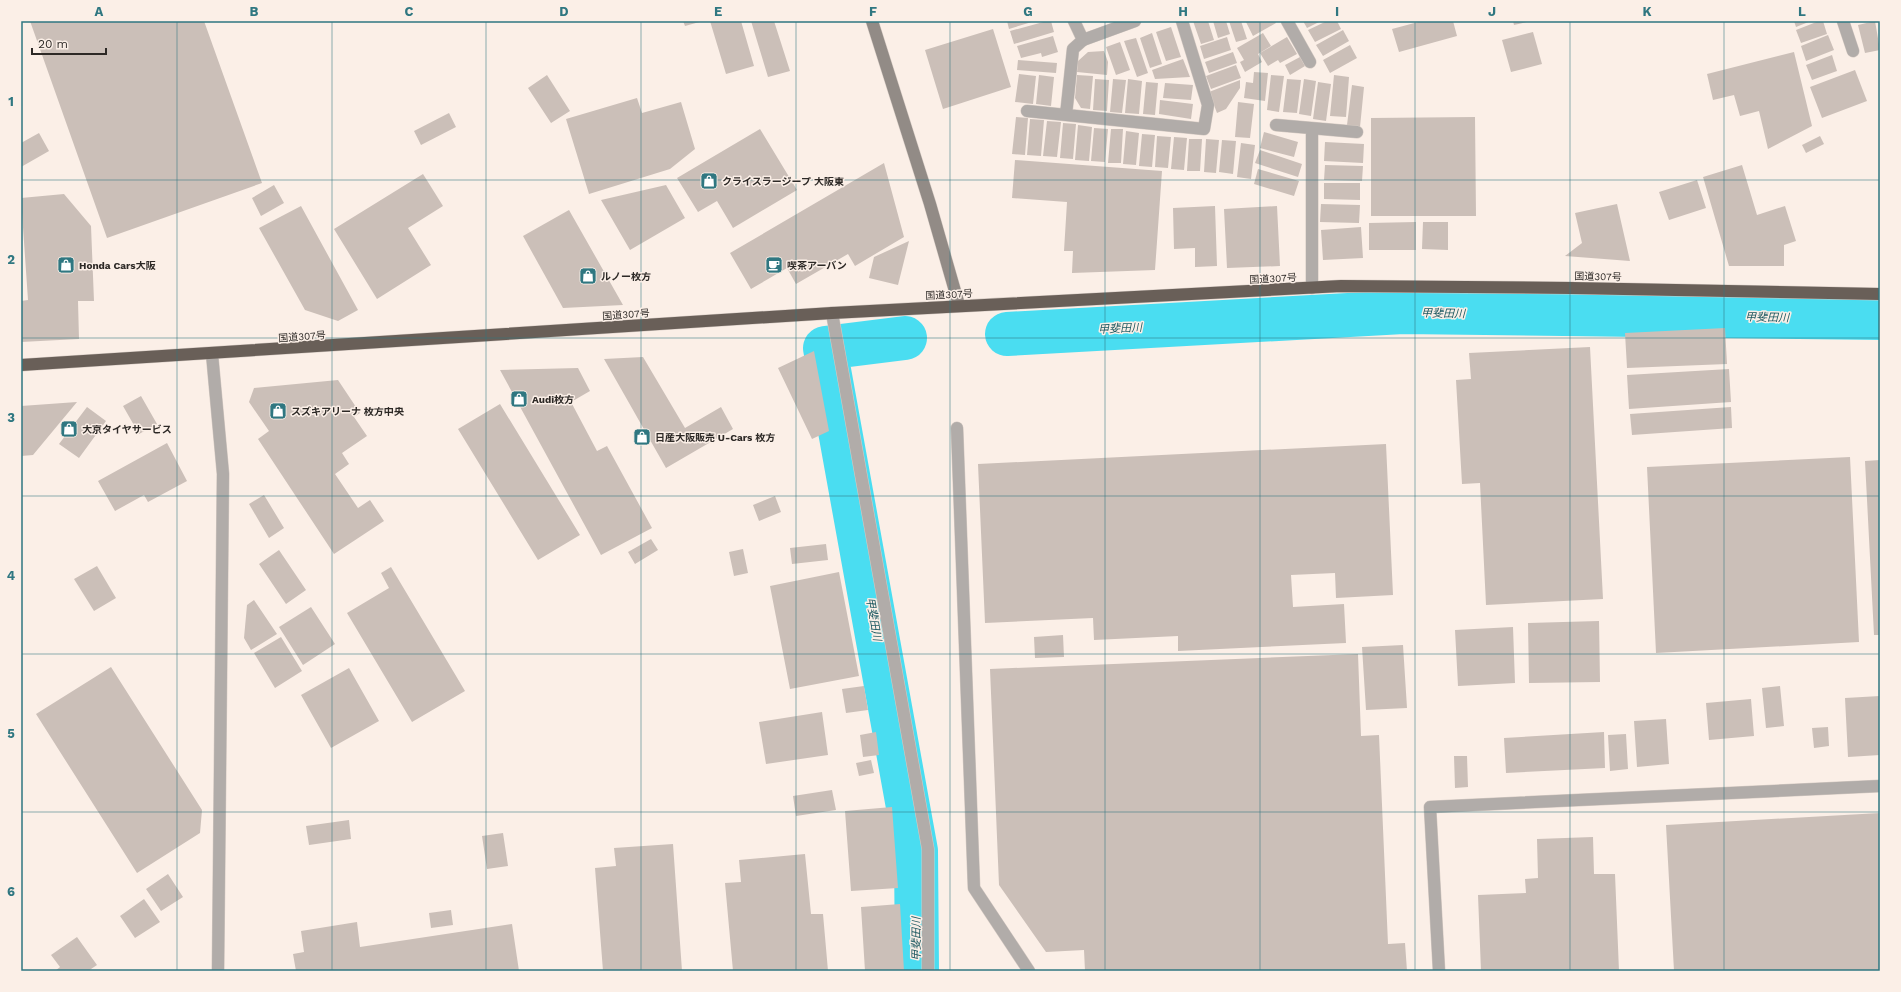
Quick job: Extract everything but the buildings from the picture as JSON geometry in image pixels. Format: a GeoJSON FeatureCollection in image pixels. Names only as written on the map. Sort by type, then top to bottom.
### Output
{"type":"FeatureCollection","features":[{"type":"Feature","properties":{"kind":"highway","name":"国道307号"},"geometry":{"type":"LineString","coordinates":[[21,365],[212,354],[959,305],[1341,286],[1563,288],[1880,294]]}},
{"type":"Feature","properties":{"kind":"street"},"geometry":{"type":"LineString","coordinates":[[872,21],[930,204],[959,305]]}},
{"type":"Feature","properties":{"kind":"street"},"geometry":{"type":"LineString","coordinates":[[1074,21],[1082,40]]}},
{"type":"Feature","properties":{"kind":"street"},"geometry":{"type":"LineString","coordinates":[[1066,115],[1073,49],[1082,40],[1135,21]]}},
{"type":"Feature","properties":{"kind":"street"},"geometry":{"type":"LineString","coordinates":[[1026,111],[1204,129],[1208,105],[1182,21]]}},
{"type":"Feature","properties":{"kind":"street"},"geometry":{"type":"LineString","coordinates":[[1287,21],[1310,62]]}},
{"type":"Feature","properties":{"kind":"street"},"geometry":{"type":"LineString","coordinates":[[1843,21],[1853,51]]}},
{"type":"Feature","properties":{"kind":"street"},"geometry":{"type":"LineString","coordinates":[[1276,125],[1357,132]]}},
{"type":"Feature","properties":{"kind":"street"},"geometry":{"type":"LineString","coordinates":[[1312,129],[1312,288]]}},
{"type":"Feature","properties":{"kind":"street"},"geometry":{"type":"LineString","coordinates":[[832,313],[928,849],[928,971]]}},
{"type":"Feature","properties":{"kind":"street"},"geometry":{"type":"LineString","coordinates":[[212,354],[223,474],[218,971]]}},
{"type":"Feature","properties":{"kind":"street"},"geometry":{"type":"LineString","coordinates":[[957,428],[974,888],[1029,971]]}},
{"type":"Feature","properties":{"kind":"street"},"geometry":{"type":"LineString","coordinates":[[1439,971],[1430,808],[1880,786]]}},
{"type":"Feature","properties":{"kind":"waterway","name":"甲斐田川"},"geometry":{"type":"LineString","coordinates":[[1007,334],[1403,312],[1880,318]]}},
{"type":"Feature","properties":{"kind":"waterway","name":"甲斐田川"},"geometry":{"type":"LineString","coordinates":[[905,338],[825,348],[916,851],[917,971]]}},
{"type":"Feature","properties":{"kind":"place","name":"クライスラージープ 大阪東"},"geometry":{"type":"Point","coordinates":[709,181]}},
{"type":"Feature","properties":{"kind":"place","name":"Honda Cars大阪"},"geometry":{"type":"Point","coordinates":[66,265]}},
{"type":"Feature","properties":{"kind":"place","name":"喫茶アーバン"},"geometry":{"type":"Point","coordinates":[774,265]}},
{"type":"Feature","properties":{"kind":"place","name":"ルノー枚方"},"geometry":{"type":"Point","coordinates":[588,276]}},
{"type":"Feature","properties":{"kind":"place","name":"Audi枚方"},"geometry":{"type":"Point","coordinates":[519,399]}},
{"type":"Feature","properties":{"kind":"place","name":"スズキアリーナ 枚方中央"},"geometry":{"type":"Point","coordinates":[278,411]}},
{"type":"Feature","properties":{"kind":"place","name":"大京タイヤサービス"},"geometry":{"type":"Point","coordinates":[69,429]}},
{"type":"Feature","properties":{"kind":"place","name":"日産大阪販売 U-Cars 枚方"},"geometry":{"type":"Point","coordinates":[642,437]}}]}
